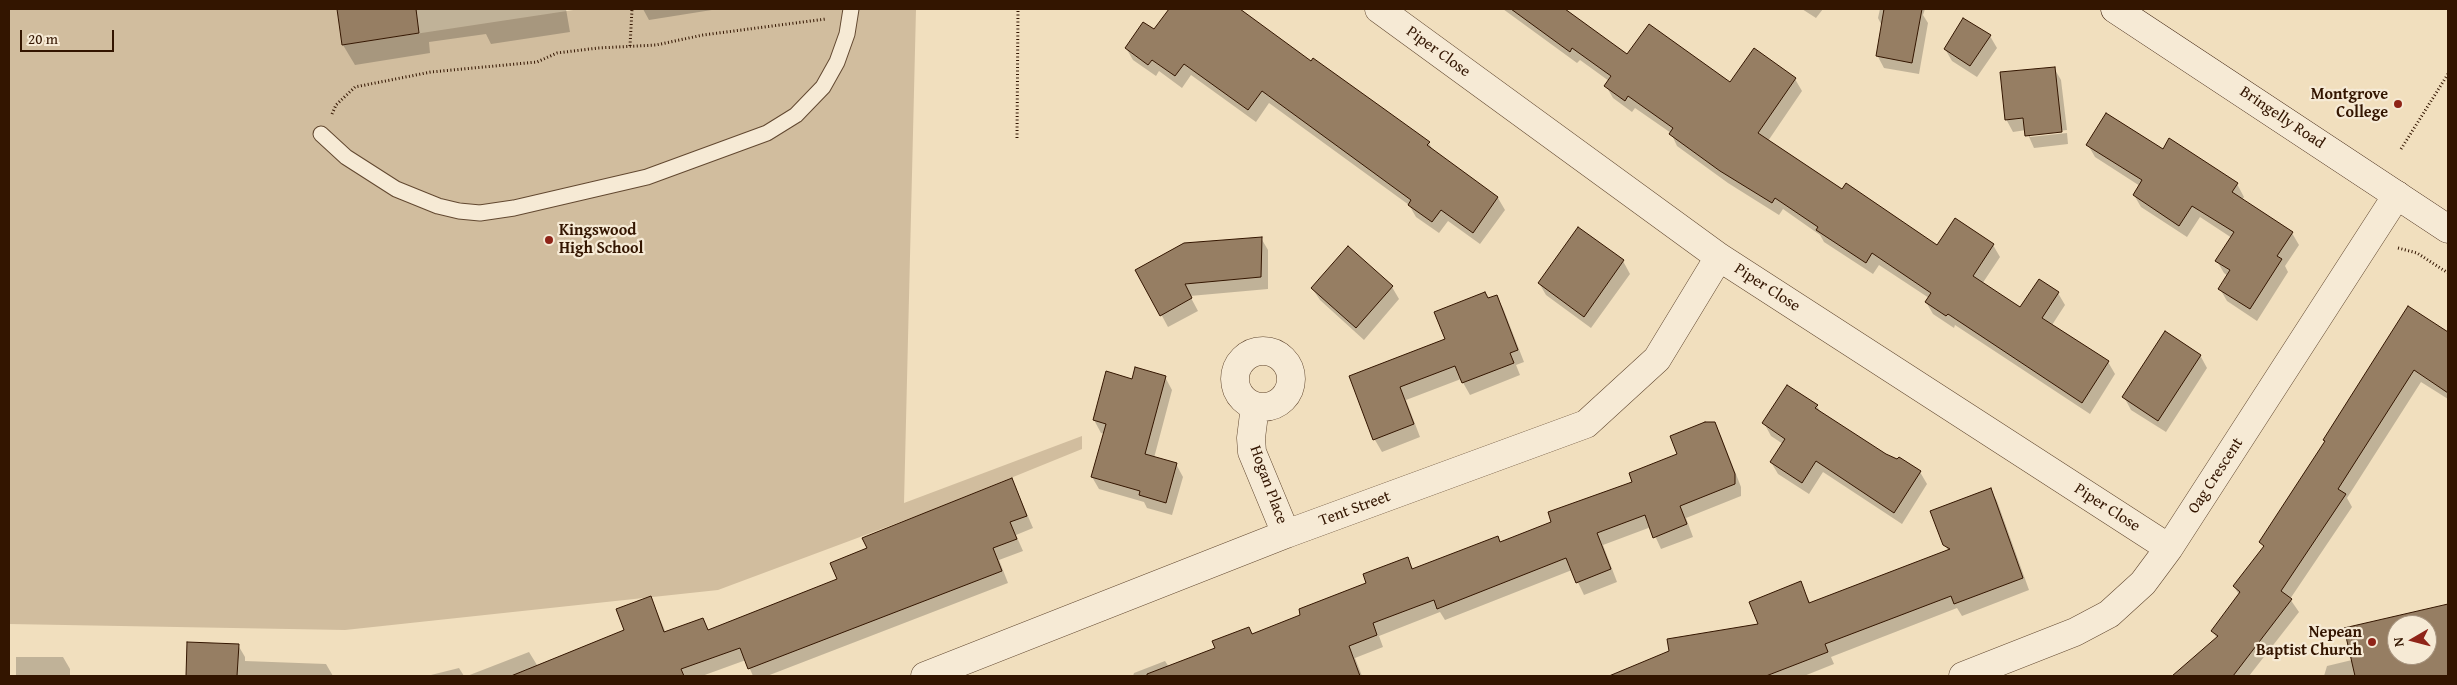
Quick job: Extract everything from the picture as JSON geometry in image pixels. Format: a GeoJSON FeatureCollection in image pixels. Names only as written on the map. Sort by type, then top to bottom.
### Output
{"type":"FeatureCollection","features":[{"type":"Feature","properties":{"kind":"street","name":"Piper Close"},"geometry":{"type":"LineString","coordinates":[[1379,9],[1719,257],[2169,548]]}},
{"type":"Feature","properties":{"kind":"street","name":"Bringelly Road"},"geometry":{"type":"LineString","coordinates":[[2114,9],[2448,229]]}},
{"type":"Feature","properties":{"kind":"street","name":"Oag Crescent"},"geometry":{"type":"LineString","coordinates":[[1963,676],[2075,632],[2109,614],[2143,583],[2169,548],[2397,195]]}},
{"type":"Feature","properties":{"kind":"street","name":"Tent Street"},"geometry":{"type":"LineString","coordinates":[[925,676],[1286,534],[1586,424],[1657,359],[1719,257]]}},
{"type":"Feature","properties":{"kind":"street","name":"Hogan Place"},"geometry":{"type":"LineString","coordinates":[[1255,406],[1251,438],[1252,452],[1286,534]]}},
{"type":"Feature","properties":{"kind":"lane"},"geometry":{"type":"LineString","coordinates":[[321,134],[346,157],[396,189],[438,206],[480,213],[514,208],[647,177],[767,133],[796,115],[823,87],[838,62],[850,13]]}},
{"type":"Feature","properties":{"kind":"path"},"geometry":{"type":"LineString","coordinates":[[630,46],[632,9]]}},
{"type":"Feature","properties":{"kind":"path"},"geometry":{"type":"LineString","coordinates":[[1017,138],[1018,9]]}},
{"type":"Feature","properties":{"kind":"path"},"geometry":{"type":"LineString","coordinates":[[321,134],[336,105],[355,87],[431,72],[538,62],[557,53],[598,48],[656,45],[703,35],[850,13]]}},
{"type":"Feature","properties":{"kind":"path"},"geometry":{"type":"LineString","coordinates":[[2401,150],[2448,74]]}},
{"type":"Feature","properties":{"kind":"path"},"geometry":{"type":"LineString","coordinates":[[2391,245],[2417,253],[2448,273]]}},
{"type":"Feature","properties":{"kind":"shaded area","name":"Kingswood High School"},"geometry":{"type":"Polygon","coordinates":[[[9,9],[337,9],[342,45],[580,9],[916,9],[904,503],[1082,436],[1082,449],[927,512],[718,590],[345,630],[9,624],[9,9]]]}},
{"type":"Feature","properties":{"kind":"building"},"geometry":{"type":"Polygon","coordinates":[[[337,9],[416,9],[419,33],[342,45],[337,9]]]}},
{"type":"Feature","properties":{"kind":"building"},"geometry":{"type":"Polygon","coordinates":[[[1169,9],[1240,9],[1311,61],[1313,58],[1430,142],[1427,145],[1498,197],[1473,233],[1441,210],[1432,222],[1408,205],[1411,200],[1262,91],[1248,110],[1184,64],[1175,76],[1152,60],[1148,65],[1125,48],[1143,22],[1154,29],[1169,9]]]}},
{"type":"Feature","properties":{"kind":"building"},"geometry":{"type":"Polygon","coordinates":[[[1511,9],[1565,9],[1627,54],[1649,24],[1730,82],[1754,48],[1796,78],[1758,133],[1842,189],[1846,183],[1937,245],[1955,218],[1994,244],[1973,276],[2020,307],[2039,279],[2059,292],[2042,318],[2109,361],[2082,403],[1948,314],[1946,316],[1925,302],[1931,293],[1872,253],[1866,263],[1816,230],[1818,227],[1775,198],[1772,203],[1720,171],[1669,134],[1673,128],[1628,96],[1625,101],[1604,86],[1611,76],[1572,48],[1570,52],[1511,9]]]}},
{"type":"Feature","properties":{"kind":"building"},"geometry":{"type":"Polygon","coordinates":[[[1884,9],[1922,9],[1912,63],[1876,56],[1884,9]]]}},
{"type":"Feature","properties":{"kind":"building"},"geometry":{"type":"Polygon","coordinates":[[[1963,18],[1991,35],[1970,66],[1944,49],[1963,18]]]}},
{"type":"Feature","properties":{"kind":"building"},"geometry":{"type":"Polygon","coordinates":[[[2055,67],[2062,132],[2025,136],[2023,118],[2005,120],[2000,72],[2055,67]]]}},
{"type":"Feature","properties":{"kind":"building"},"geometry":{"type":"Polygon","coordinates":[[[2106,113],[2163,149],[2169,138],[2238,183],[2232,192],[2293,232],[2277,256],[2282,259],[2250,309],[2218,289],[2230,270],[2215,261],[2234,232],[2192,206],[2179,226],[2133,195],[2142,180],[2086,145],[2106,113]]]}},
{"type":"Feature","properties":{"kind":"building"},"geometry":{"type":"Polygon","coordinates":[[[1578,227],[1624,260],[1584,317],[1538,283],[1578,227]]]}},
{"type":"Feature","properties":{"kind":"building"},"geometry":{"type":"Polygon","coordinates":[[[1262,237],[1261,277],[1185,284],[1192,298],[1160,316],[1135,270],[1184,243],[1262,237]]]}},
{"type":"Feature","properties":{"kind":"building"},"geometry":{"type":"Polygon","coordinates":[[[1348,246],[1393,286],[1356,328],[1311,288],[1348,246]]]}},
{"type":"Feature","properties":{"kind":"building"},"geometry":{"type":"Polygon","coordinates":[[[1485,292],[1488,298],[1497,295],[1518,350],[1510,353],[1514,363],[1462,383],[1455,366],[1400,387],[1414,424],[1373,440],[1349,376],[1445,339],[1434,312],[1485,292]]]}},
{"type":"Feature","properties":{"kind":"building"},"geometry":{"type":"Polygon","coordinates":[[[2408,306],[2448,332],[2448,393],[2414,370],[2338,489],[2346,494],[2281,591],[2292,599],[2233,676],[2172,676],[2218,636],[2211,631],[2240,592],[2233,586],[2264,546],[2259,542],[2325,441],[2323,440],[2408,306]]]}},
{"type":"Feature","properties":{"kind":"building"},"geometry":{"type":"Polygon","coordinates":[[[2165,331],[2201,355],[2158,421],[2122,397],[2165,331]]]}},
{"type":"Feature","properties":{"kind":"building"},"geometry":{"type":"Polygon","coordinates":[[[1135,367],[1166,376],[1145,454],[1177,463],[1166,503],[1139,495],[1140,491],[1091,477],[1106,424],[1093,420],[1106,371],[1132,379],[1135,367]]]}},
{"type":"Feature","properties":{"kind":"building"},"geometry":{"type":"Polygon","coordinates":[[[1787,385],[1818,405],[1815,408],[1886,454],[1897,459],[1899,457],[1921,471],[1894,513],[1816,461],[1802,483],[1770,462],[1785,439],[1762,423],[1787,385]]]}},
{"type":"Feature","properties":{"kind":"building"},"geometry":{"type":"Polygon","coordinates":[[[1705,422],[1715,422],[1735,474],[1735,484],[1680,506],[1687,524],[1653,538],[1645,515],[1597,533],[1611,569],[1576,583],[1566,558],[1437,609],[1434,600],[1373,623],[1377,635],[1349,646],[1360,676],[1147,676],[1147,674],[1215,648],[1212,641],[1249,627],[1252,634],[1300,615],[1299,609],[1366,583],[1363,574],[1408,557],[1412,569],[1498,536],[1500,542],[1551,522],[1548,512],[1632,482],[1629,473],[1677,454],[1670,436],[1705,422]]]}},
{"type":"Feature","properties":{"kind":"building"},"geometry":{"type":"Polygon","coordinates":[[[1012,478],[1027,516],[1010,522],[1017,539],[993,548],[1002,571],[748,669],[740,648],[681,669],[684,676],[511,676],[624,630],[616,609],[651,596],[664,632],[703,618],[708,630],[837,579],[830,563],[867,548],[862,538],[1012,478]]]}},
{"type":"Feature","properties":{"kind":"building"},"geometry":{"type":"Polygon","coordinates":[[[1991,488],[2023,578],[1954,604],[1951,596],[1825,644],[1828,652],[1766,676],[1609,676],[1669,651],[1667,639],[1758,624],[1749,602],[1801,581],[1809,603],[1950,549],[1943,545],[1930,511],[1991,488]]]}},
{"type":"Feature","properties":{"kind":"building","name":"Nepean Baptist Church"},"geometry":{"type":"Polygon","coordinates":[[[2448,604],[2448,676],[2355,676],[2344,628],[2387,618],[2387,665],[2437,665],[2437,615],[2400,615],[2448,604]]]}},
{"type":"Feature","properties":{"kind":"building"},"geometry":{"type":"Polygon","coordinates":[[[187,642],[239,644],[237,676],[186,676],[187,642]]]}},
{"type":"Feature","properties":{"kind":"place","name":"Montgrove College"},"geometry":{"type":"Point","coordinates":[2398,104]}},
{"type":"Feature","properties":{"kind":"place","name":"Kingswood High School"},"geometry":{"type":"Point","coordinates":[549,240]}},
{"type":"Feature","properties":{"kind":"place","name":"Nepean Baptist Church"},"geometry":{"type":"Point","coordinates":[2372,642]}}]}
